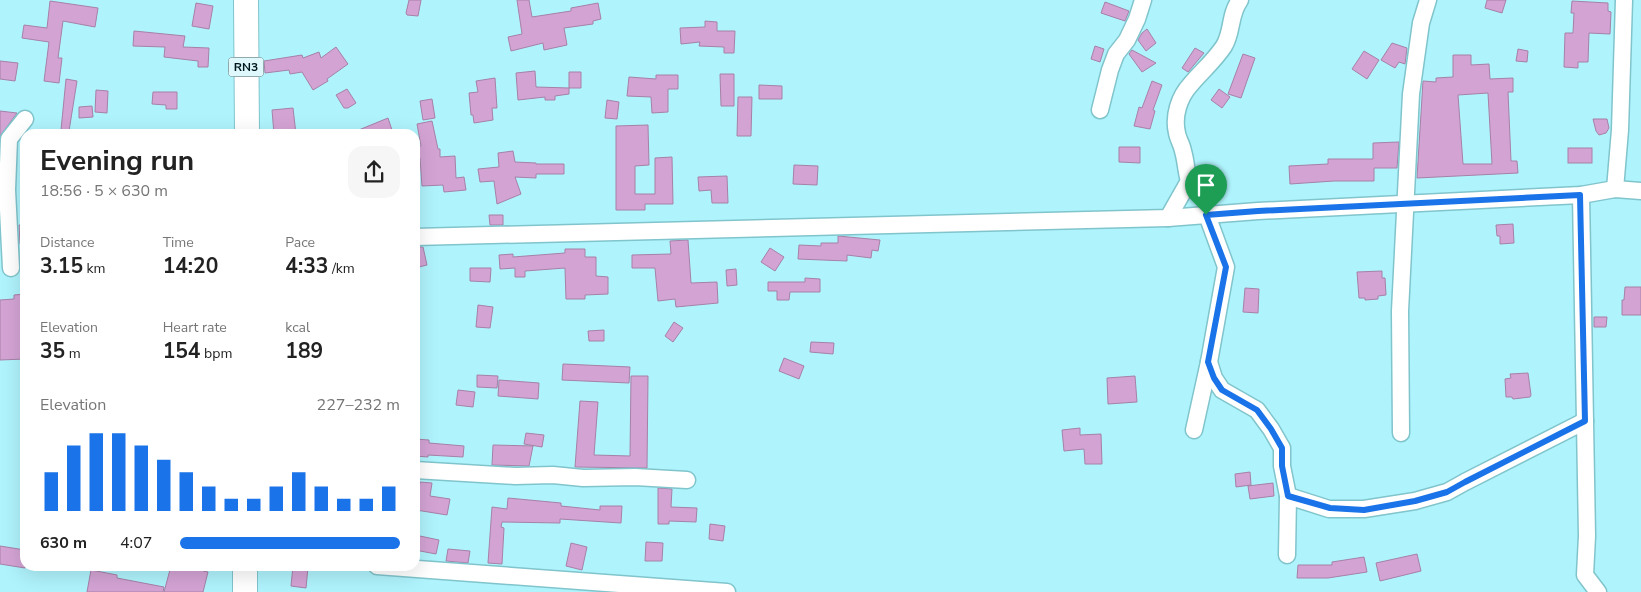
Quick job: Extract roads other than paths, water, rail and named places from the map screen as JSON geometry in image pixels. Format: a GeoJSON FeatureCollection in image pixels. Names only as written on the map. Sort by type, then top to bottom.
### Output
{"type":"FeatureCollection","features":[{"type":"Feature","properties":{"kind":"highway","name":"RN3"},"geometry":{"type":"LineString","coordinates":[[246,0],[247,129]]}},
{"type":"Feature","properties":{"kind":"highway"},"geometry":{"type":"LineString","coordinates":[[245,571],[245,592]]}},
{"type":"Feature","properties":{"kind":"street"},"geometry":{"type":"LineString","coordinates":[[1100,110],[1116,54],[1137,19],[1143,0]]}},
{"type":"Feature","properties":{"kind":"street"},"geometry":{"type":"LineString","coordinates":[[1168,218],[1189,181],[1177,133],[1176,114],[1182,97],[1190,85],[1218,55],[1228,40],[1232,16],[1240,0]]}},
{"type":"Feature","properties":{"kind":"street"},"geometry":{"type":"LineString","coordinates":[[1401,433],[1400,310],[1407,204],[1411,94],[1421,23],[1428,0]]}},
{"type":"Feature","properties":{"kind":"street"},"geometry":{"type":"LineString","coordinates":[[1615,189],[1620,130],[1624,0]]}},
{"type":"Feature","properties":{"kind":"street"},"geometry":{"type":"LineString","coordinates":[[12,268],[7,190],[9,139],[25,119]]}},
{"type":"Feature","properties":{"kind":"street"},"geometry":{"type":"LineString","coordinates":[[420,237],[1168,218],[1258,211],[1580,195],[1615,189],[1641,191]]}},
{"type":"Feature","properties":{"kind":"street"},"geometry":{"type":"LineString","coordinates":[[1580,195],[1587,536],[1585,575],[1598,592]]}},
{"type":"Feature","properties":{"kind":"street"},"geometry":{"type":"LineString","coordinates":[[1194,430],[1226,267],[1206,215]]}},
{"type":"Feature","properties":{"kind":"street"},"geometry":{"type":"LineString","coordinates":[[1208,362],[1214,378],[1222,390],[1257,410],[1282,448],[1282,466],[1288,496],[1288,555]]}},
{"type":"Feature","properties":{"kind":"street"},"geometry":{"type":"LineString","coordinates":[[1288,496],[1330,508],[1364,510],[1415,501],[1447,492],[1585,421]]}},
{"type":"Feature","properties":{"kind":"street"},"geometry":{"type":"LineString","coordinates":[[420,470],[516,476],[553,475],[583,478],[634,477],[687,480]]}},
{"type":"Feature","properties":{"kind":"street"},"geometry":{"type":"LineString","coordinates":[[420,569],[727,592]]}}]}
